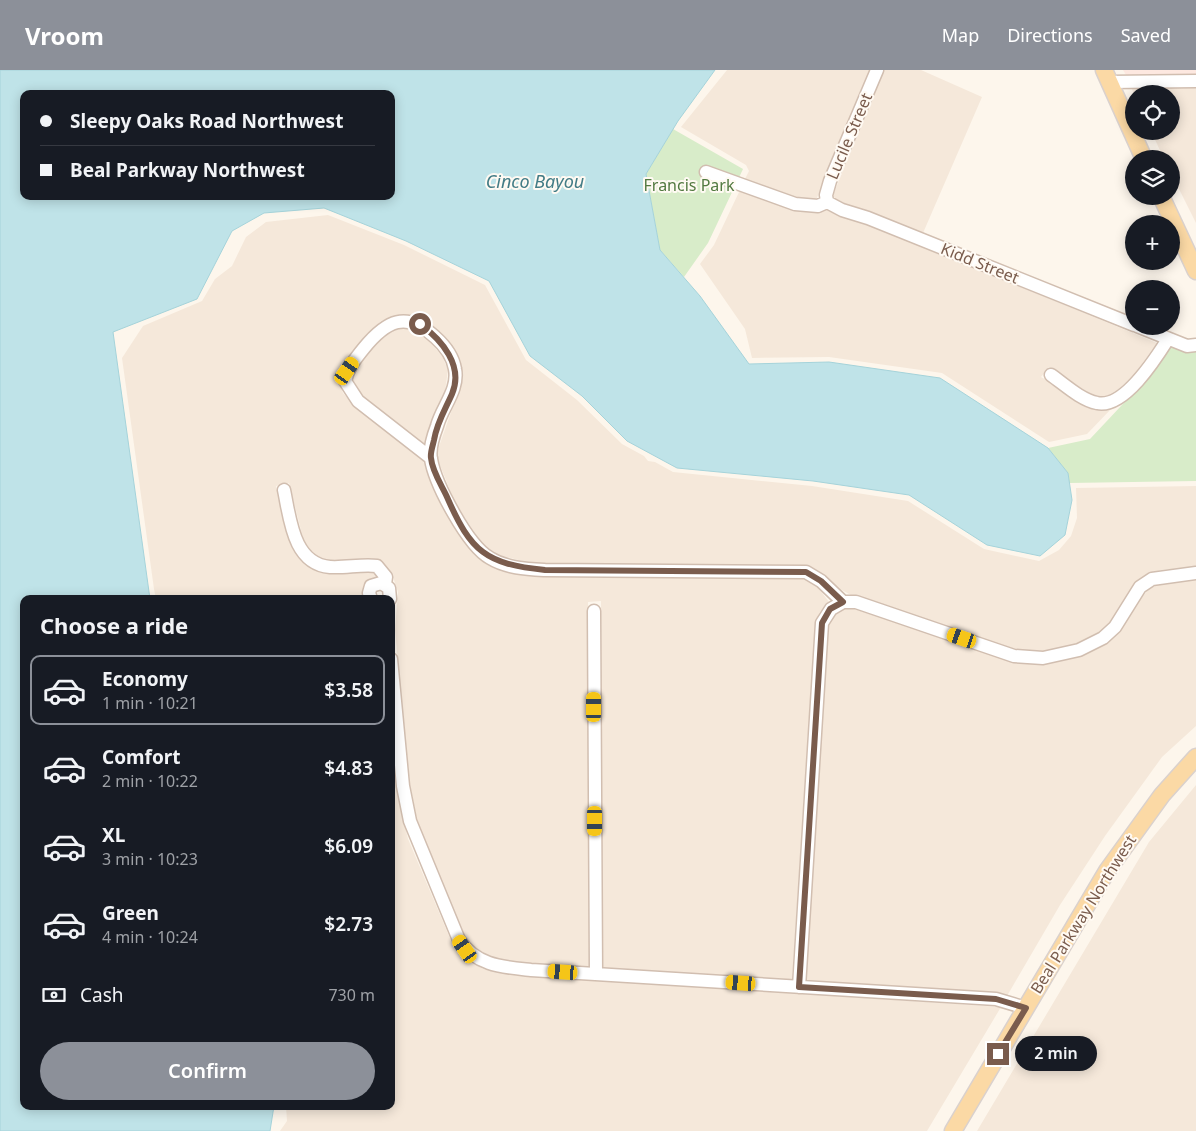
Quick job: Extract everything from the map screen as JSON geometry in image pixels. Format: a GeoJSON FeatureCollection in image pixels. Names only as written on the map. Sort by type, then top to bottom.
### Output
{"type":"FeatureCollection","features":[{"type":"Feature","properties":{"kind":"main road"},"geometry":{"type":"LineString","coordinates":[[1106,76],[1140,150]]}},
{"type":"Feature","properties":{"kind":"main road"},"geometry":{"type":"LineString","coordinates":[[1166,205],[1196,271]]}},
{"type":"Feature","properties":{"kind":"main road","name":"Beal Parkway Northwest"},"geometry":{"type":"LineString","coordinates":[[953,1131],[1133,832],[1162,795],[1196,757]]}},
{"type":"Feature","properties":{"kind":"street","name":"Lucile Street"},"geometry":{"type":"LineString","coordinates":[[827,202],[826,195],[830,181],[877,70]]}},
{"type":"Feature","properties":{"kind":"street"},"geometry":{"type":"LineString","coordinates":[[1106,76],[1196,81]]}},
{"type":"Feature","properties":{"kind":"street"},"geometry":{"type":"LineString","coordinates":[[706,172],[795,204],[818,206],[827,202]]}},
{"type":"Feature","properties":{"kind":"street","name":"Kidd Street"},"geometry":{"type":"LineString","coordinates":[[827,202],[837,208],[876,221],[1125,322]]}},
{"type":"Feature","properties":{"kind":"street"},"geometry":{"type":"LineString","coordinates":[[431,458],[437,425],[452,393],[455,369],[448,353],[428,330],[410,321],[399,321],[384,327],[370,341],[347,371],[345,381],[358,401],[431,458],[454,513],[472,542],[491,559],[509,566],[545,570],[806,572],[821,581],[843,602]]}},
{"type":"Feature","properties":{"kind":"street","name":"Kidd Street"},"geometry":{"type":"LineString","coordinates":[[1158,335],[1187,346],[1196,345]]}},
{"type":"Feature","properties":{"kind":"street"},"geometry":{"type":"LineString","coordinates":[[1050,375],[1088,400],[1103,404],[1112,402],[1140,379],[1168,339]]}},
{"type":"Feature","properties":{"kind":"street"},"geometry":{"type":"LineString","coordinates":[[284,490],[295,537],[308,558],[320,565],[331,567],[377,566],[386,577],[385,584]]}},
{"type":"Feature","properties":{"kind":"street"},"geometry":{"type":"LineString","coordinates":[[799,987],[822,623],[830,609],[843,602],[856,602],[1014,656],[1043,658],[1080,650],[1103,638],[1115,627],[1140,587],[1152,579],[1162,576],[1196,573]]}},
{"type":"Feature","properties":{"kind":"street"},"geometry":{"type":"LineString","coordinates":[[369,595],[371,586],[376,583],[385,584],[389,588],[390,595]]}},
{"type":"Feature","properties":{"kind":"street"},"geometry":{"type":"LineString","coordinates":[[594,611],[596,974]]}},
{"type":"Feature","properties":{"kind":"street"},"geometry":{"type":"LineString","coordinates":[[395,701],[403,786],[410,821],[459,940],[465,949],[478,959],[498,967],[996,999],[1026,1008]]}},
{"type":"Feature","properties":{"kind":"shaded area"},"geometry":{"type":"Polygon","coordinates":[[[727,70],[870,70],[816,200],[798,199],[745,179],[749,171],[746,165],[681,127],[727,70]]]}},
{"type":"Feature","properties":{"kind":"shaded area"},"geometry":{"type":"Polygon","coordinates":[[[884,70],[921,70],[982,97],[923,233],[836,201],[833,195],[884,70]]]}},
{"type":"Feature","properties":{"kind":"shaded area"},"geometry":{"type":"Polygon","coordinates":[[[1123,70],[1196,70],[1196,75],[1126,75],[1123,70]]]}},
{"type":"Feature","properties":{"kind":"shaded area"},"geometry":{"type":"Polygon","coordinates":[[[1180,87],[1196,87],[1196,223],[1180,191],[1180,150],[1160,150],[1155,140],[1180,140],[1180,87]]]}},
{"type":"Feature","properties":{"kind":"shaded area"},"geometry":{"type":"Polygon","coordinates":[[[740,190],[793,210],[810,212],[826,209],[865,223],[1125,330],[1125,335],[1138,335],[1157,343],[1134,375],[1119,389],[1103,398],[1092,395],[1049,367],[1041,377],[1092,408],[1112,408],[1087,434],[1049,442],[942,373],[829,357],[752,358],[745,329],[700,264],[714,245],[740,190]]]}},
{"type":"Feature","properties":{"kind":"shaded area"},"geometry":{"type":"Polygon","coordinates":[[[328,215],[404,245],[485,285],[526,360],[577,400],[622,444],[644,456],[648,461],[655,462],[673,472],[812,486],[908,501],[984,549],[1039,561],[1059,550],[1071,536],[1077,518],[1076,488],[1196,486],[1196,567],[1161,570],[1142,577],[1128,593],[1109,624],[1099,633],[1081,643],[1043,652],[1016,650],[851,595],[840,589],[817,570],[806,566],[545,564],[526,562],[495,554],[481,542],[455,503],[436,455],[462,381],[462,367],[454,350],[444,337],[422,319],[410,315],[399,315],[381,321],[364,337],[342,369],[339,383],[343,393],[354,405],[422,458],[443,509],[470,549],[486,564],[522,574],[545,577],[804,578],[816,585],[829,602],[820,612],[815,623],[792,981],[602,968],[601,601],[588,602],[589,968],[500,961],[488,958],[471,945],[465,937],[417,820],[410,785],[395,630],[398,592],[392,574],[383,563],[367,559],[331,561],[317,557],[304,542],[289,483],[276,486],[286,531],[298,557],[316,570],[329,573],[373,572],[377,577],[364,585],[363,595],[155,595],[122,358],[143,326],[202,301],[215,279],[232,266],[246,237],[266,222],[328,215]]]}},
{"type":"Feature","properties":{"kind":"shaded area"},"geometry":{"type":"Polygon","coordinates":[[[400,327],[408,327],[424,335],[442,356],[448,370],[445,391],[425,444],[363,396],[353,380],[363,360],[375,344],[389,332],[400,327]]]}},
{"type":"Feature","properties":{"kind":"shaded area"},"geometry":{"type":"Polygon","coordinates":[[[1196,579],[1196,726],[1162,757],[1105,836],[1060,905],[1007,996],[996,993],[806,982],[826,653],[829,624],[836,614],[847,607],[852,608],[1012,662],[1045,664],[1082,656],[1108,642],[1121,630],[1140,599],[1157,583],[1196,579]]]}},
{"type":"Feature","properties":{"kind":"shaded area"},"geometry":{"type":"Polygon","coordinates":[[[395,775],[408,839],[452,943],[465,958],[483,969],[530,976],[1001,1007],[927,1131],[280,1131],[287,1121],[286,1110],[395,1110],[395,775]]]}},
{"type":"Feature","properties":{"kind":"shaded area"},"geometry":{"type":"Polygon","coordinates":[[[1196,785],[1196,1131],[977,1131],[1149,842],[1196,785]]]}},
{"type":"Feature","properties":{"kind":"green space","name":"Francis Park"},"geometry":{"type":"Polygon","coordinates":[[[673,129],[743,169],[708,243],[684,277],[660,250],[646,174],[673,129]]]}},
{"type":"Feature","properties":{"kind":"green space"},"geometry":{"type":"Polygon","coordinates":[[[1173,345],[1196,351],[1196,481],[1069,483],[1068,473],[1048,448],[1090,439],[1152,373],[1173,345]]]}},
{"type":"Feature","properties":{"kind":"water","name":"Cinco Bayou"},"geometry":{"type":"Polygon","coordinates":[[[0,70],[715,70],[678,121],[646,174],[660,250],[700,296],[749,364],[829,362],[940,378],[1048,448],[1068,473],[1072,500],[1065,535],[1040,556],[987,545],[909,495],[813,481],[677,468],[627,441],[582,396],[530,356],[489,281],[406,241],[324,208],[264,213],[232,231],[197,299],[113,332],[149,595],[20,595],[20,1110],[273,1110],[270,1131],[0,1131],[0,70]]]}},
{"type":"Feature","properties":{"kind":"route"},"geometry":{"type":"LineString","coordinates":[[420,324],[439,341],[448,353],[455,369],[452,393],[437,425],[431,458],[454,513],[472,542],[491,559],[509,566],[545,570],[806,572],[821,581],[843,602],[830,609],[822,623],[799,987],[996,999],[1026,1008],[998,1054]]}}]}
